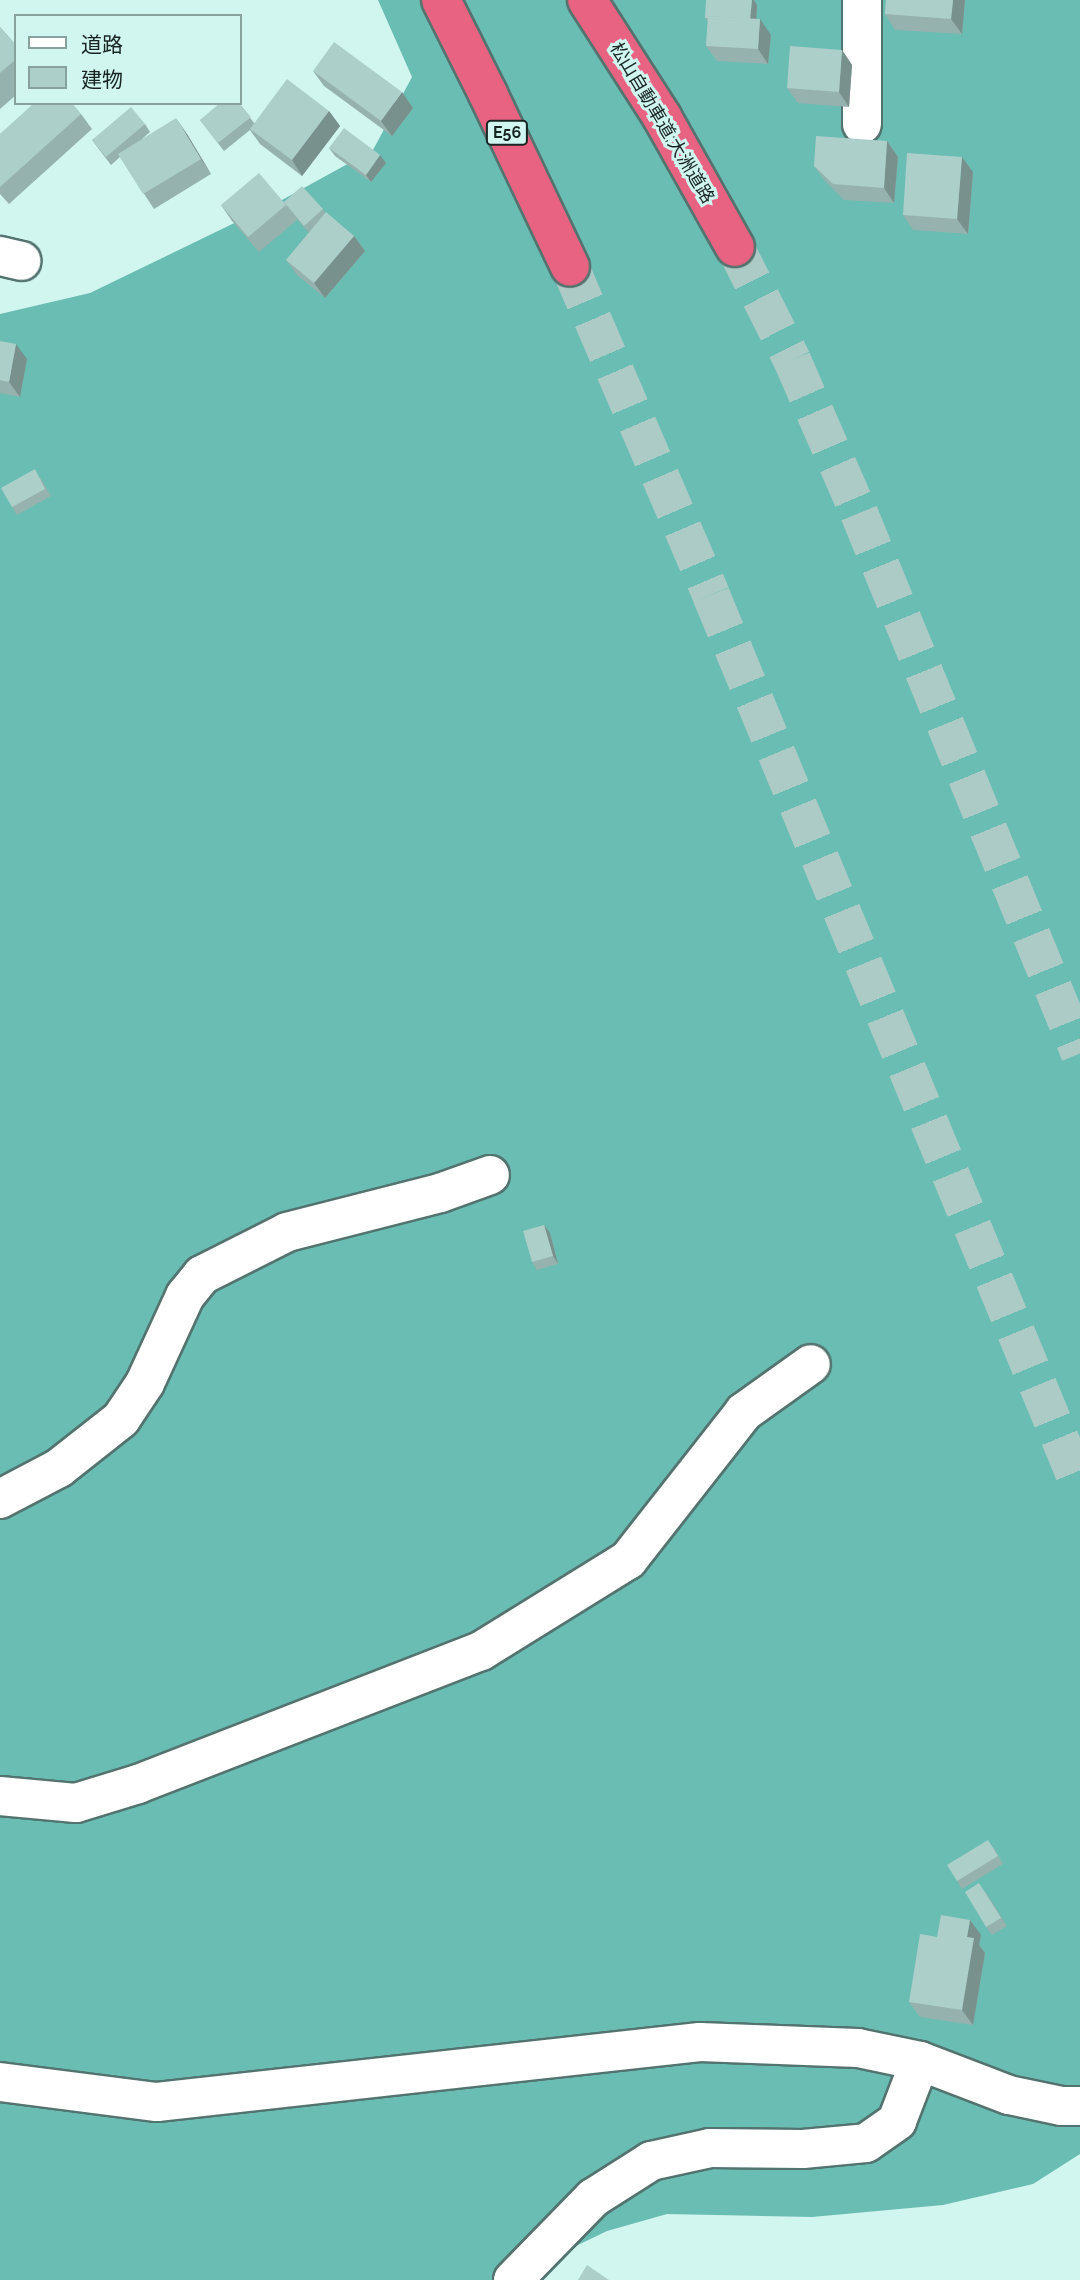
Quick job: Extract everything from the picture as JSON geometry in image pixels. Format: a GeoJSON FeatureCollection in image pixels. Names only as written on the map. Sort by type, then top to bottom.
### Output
{"type":"FeatureCollection","features":[{"type":"Feature","properties":{"kind":"highway","name":"E56"},"geometry":{"type":"LineString","coordinates":[[441,0],[570,267]]}},
{"type":"Feature","properties":{"kind":"highway","name":"松山自動車道;大洲道路"},"geometry":{"type":"LineString","coordinates":[[587,0],[662,117],[735,247]]}},
{"type":"Feature","properties":{"kind":"street"},"geometry":{"type":"LineString","coordinates":[[862,0],[862,124]]}},
{"type":"Feature","properties":{"kind":"street"},"geometry":{"type":"LineString","coordinates":[[0,1499],[59,1468],[121,1419],[145,1382],[185,1296],[202,1275],[287,1232],[440,1193],[490,1175]]}},
{"type":"Feature","properties":{"kind":"street"},"geometry":{"type":"LineString","coordinates":[[0,1796],[76,1803],[126,1788],[481,1651],[628,1560],[744,1412],[811,1364]]}},
{"type":"Feature","properties":{"kind":"street"},"geometry":{"type":"LineString","coordinates":[[0,1473],[59,1468]]}},
{"type":"Feature","properties":{"kind":"street"},"geometry":{"type":"LineString","coordinates":[[0,2082],[157,2102],[700,2042],[858,2048],[919,2061],[1009,2095],[1061,2106],[1080,2106]]}},
{"type":"Feature","properties":{"kind":"street"},"geometry":{"type":"LineString","coordinates":[[513,2280],[593,2198],[651,2161],[710,2148],[803,2149],[866,2143],[897,2121],[919,2061]]}},
{"type":"Feature","properties":{"kind":"shaded area"},"geometry":{"type":"Polygon","coordinates":[[[378,0],[1080,0],[1080,2154],[1033,2184],[943,2205],[812,2217],[667,2214],[607,2231],[555,2256],[529,2280],[0,2280],[0,314],[90,293],[282,200],[373,150],[412,77],[378,0]]]}},
{"type":"Feature","properties":{"kind":"building"},"geometry":{"type":"Polygon","coordinates":[[[706,0],[752,0],[750,19],[705,18],[706,0]]]}},
{"type":"Feature","properties":{"kind":"building"},"geometry":{"type":"Polygon","coordinates":[[[886,0],[953,0],[951,19],[885,14],[886,0]]]}},
{"type":"Feature","properties":{"kind":"building"},"geometry":{"type":"Polygon","coordinates":[[[708,16],[760,19],[758,49],[706,46],[708,16]]]}},
{"type":"Feature","properties":{"kind":"building"},"geometry":{"type":"Polygon","coordinates":[[[0,27],[14,43],[14,61],[0,73],[0,27]]]}},
{"type":"Feature","properties":{"kind":"building"},"geometry":{"type":"Polygon","coordinates":[[[334,42],[402,92],[381,121],[313,71],[334,42]]]}},
{"type":"Feature","properties":{"kind":"building"},"geometry":{"type":"Polygon","coordinates":[[[790,46],[842,50],[839,92],[787,88],[790,46]]]}},
{"type":"Feature","properties":{"kind":"building"},"geometry":{"type":"Polygon","coordinates":[[[287,79],[329,111],[292,160],[250,129],[287,79]]]}},
{"type":"Feature","properties":{"kind":"building"},"geometry":{"type":"Polygon","coordinates":[[[32,105],[74,105],[81,114],[0,187],[0,134],[32,105]]]}},
{"type":"Feature","properties":{"kind":"building"},"geometry":{"type":"Polygon","coordinates":[[[218,105],[241,105],[251,117],[218,143],[200,120],[218,105]]]}},
{"type":"Feature","properties":{"kind":"building"},"geometry":{"type":"Polygon","coordinates":[[[131,107],[145,124],[106,157],[92,140],[131,107]]]}},
{"type":"Feature","properties":{"kind":"building"},"geometry":{"type":"Polygon","coordinates":[[[176,118],[201,159],[143,194],[118,154],[176,118]]]}},
{"type":"Feature","properties":{"kind":"building"},"geometry":{"type":"Polygon","coordinates":[[[344,128],[380,155],[366,175],[329,148],[344,128]]]}},
{"type":"Feature","properties":{"kind":"building"},"geometry":{"type":"Polygon","coordinates":[[[816,136],[887,141],[884,188],[833,184],[814,166],[816,136]]]}},
{"type":"Feature","properties":{"kind":"building"},"geometry":{"type":"Polygon","coordinates":[[[907,153],[962,157],[957,219],[903,215],[907,153]]]}},
{"type":"Feature","properties":{"kind":"building"},"geometry":{"type":"Polygon","coordinates":[[[259,173],[286,205],[248,237],[221,205],[259,173]]]}},
{"type":"Feature","properties":{"kind":"building"},"geometry":{"type":"Polygon","coordinates":[[[302,186],[323,209],[304,226],[284,202],[302,186]]]}},
{"type":"Feature","properties":{"kind":"building"},"geometry":{"type":"Polygon","coordinates":[[[326,212],[354,236],[314,283],[286,260],[326,212]]]}},
{"type":"Feature","properties":{"kind":"building"},"geometry":{"type":"Polygon","coordinates":[[[0,341],[16,344],[9,382],[0,380],[0,341]]]}},
{"type":"Feature","properties":{"kind":"building"},"geometry":{"type":"Polygon","coordinates":[[[35,469],[45,489],[12,507],[1,488],[35,469]]]}},
{"type":"Feature","properties":{"kind":"building"},"geometry":{"type":"Polygon","coordinates":[[[544,1225],[553,1256],[532,1262],[523,1231],[544,1225]]]}},
{"type":"Feature","properties":{"kind":"building"},"geometry":{"type":"Polygon","coordinates":[[[988,1840],[998,1856],[957,1881],[947,1865],[988,1840]]]}},
{"type":"Feature","properties":{"kind":"building"},"geometry":{"type":"Polygon","coordinates":[[[979,1883],[1001,1918],[986,1927],[965,1892],[979,1883]]]}},
{"type":"Feature","properties":{"kind":"building"},"geometry":{"type":"Polygon","coordinates":[[[941,1915],[970,1920],[967,1937],[974,1938],[962,2010],[909,2002],[920,1934],[937,1937],[941,1915]]]}},
{"type":"Feature","properties":{"kind":"building"},"geometry":{"type":"Polygon","coordinates":[[[587,2265],[609,2280],[578,2280],[587,2265]]]}},
{"type":"Feature","properties":{"kind":"tunnel"},"geometry":{"type":"LineString","coordinates":[[735,247],[792,360],[859,513],[1080,1054]]}},
{"type":"Feature","properties":{"kind":"tunnel"},"geometry":{"type":"LineString","coordinates":[[570,267],[711,595],[1080,1487]]}}]}
